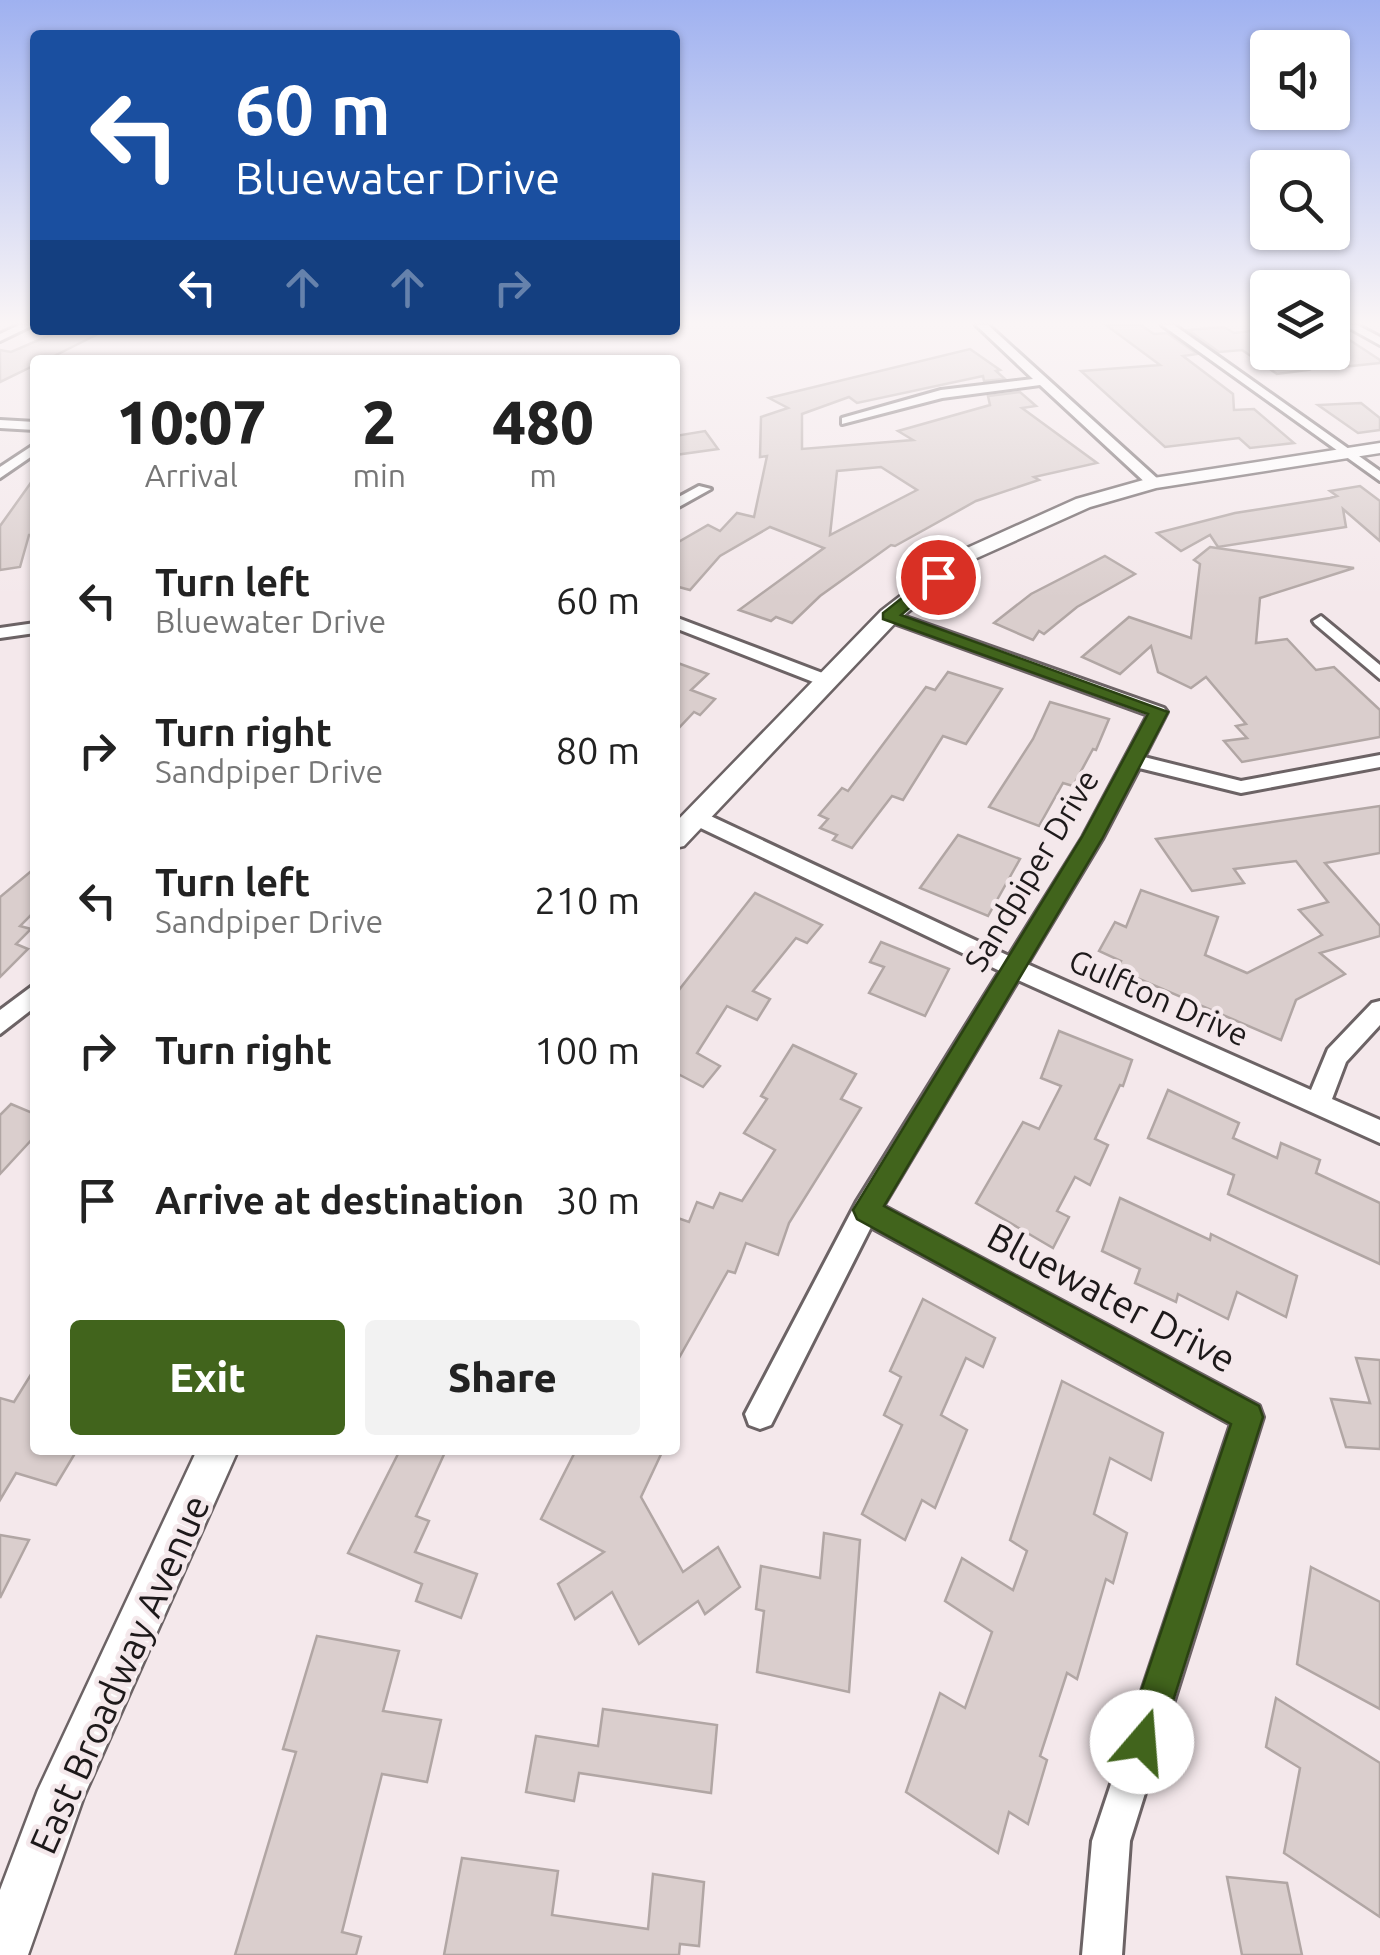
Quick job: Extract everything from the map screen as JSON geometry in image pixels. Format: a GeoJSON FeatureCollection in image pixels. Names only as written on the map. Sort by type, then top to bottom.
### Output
{"type":"FeatureCollection","features":[{"type":"Feature","properties":{"kind":"street"},"geometry":{"type":"LineString","coordinates":[[847,422],[866,416]]}},
{"type":"Feature","properties":{"kind":"street"},"geometry":{"type":"LineString","coordinates":[[1082,416],[1154,483]]}},
{"type":"Feature","properties":{"kind":"street"},"geometry":{"type":"LineString","coordinates":[[1296,416],[1380,477]]}},
{"type":"Feature","properties":{"kind":"street"},"geometry":{"type":"LineString","coordinates":[[0,424],[30,426]]}},
{"type":"Feature","properties":{"kind":"street"},"geometry":{"type":"LineString","coordinates":[[680,833],[889,616],[962,558],[1031,523],[1154,483],[1380,448]]}},
{"type":"Feature","properties":{"kind":"street"},"geometry":{"type":"LineString","coordinates":[[0,474],[30,452]]}},
{"type":"Feature","properties":{"kind":"street"},"geometry":{"type":"LineString","coordinates":[[680,502],[704,489]]}},
{"type":"Feature","properties":{"kind":"street","name":"Sandpiper Drive"},"geometry":{"type":"LineString","coordinates":[[760,1414],[866,1210],[1092,839],[1158,712],[889,616]]}},
{"type":"Feature","properties":{"kind":"street"},"geometry":{"type":"LineString","coordinates":[[1321,621],[1380,674]]}},
{"type":"Feature","properties":{"kind":"street"},"geometry":{"type":"LineString","coordinates":[[680,624],[827,681]]}},
{"type":"Feature","properties":{"kind":"street"},"geometry":{"type":"LineString","coordinates":[[0,633],[30,629]]}},
{"type":"Feature","properties":{"kind":"street"},"geometry":{"type":"LineString","coordinates":[[1134,760],[1241,787],[1380,761]]}},
{"type":"Feature","properties":{"kind":"street","name":"Gulfton Drive"},"geometry":{"type":"LineString","coordinates":[[695,817],[1012,967],[1380,1132]]}},
{"type":"Feature","properties":{"kind":"street"},"geometry":{"type":"LineString","coordinates":[[1318,1103],[1336,1056],[1380,1010]]}},
{"type":"Feature","properties":{"kind":"street","name":"Bluewater Drive"},"geometry":{"type":"LineString","coordinates":[[866,1210],[1248,1417],[1111,1841],[1102,1955]]}},
{"type":"Feature","properties":{"kind":"street","name":"East Broadway Avenue"},"geometry":{"type":"LineString","coordinates":[[2,1955],[62,1790],[216,1455]]}},
{"type":"Feature","properties":{"kind":"building"},"geometry":{"type":"Polygon","coordinates":[[[802,416],[802,449],[913,440],[898,431],[950,416],[1033,416],[1097,463],[1034,477],[1039,480],[976,501],[891,545],[820,596],[792,623],[776,617],[771,621],[739,610],[824,548],[770,527],[720,556],[690,590],[680,587],[680,541],[708,525],[720,531],[737,513],[754,517],[767,456],[760,457],[761,417],[802,416]],[[881,467],[837,471],[830,535],[917,490],[881,467]]]}},
{"type":"Feature","properties":{"kind":"building"},"geometry":{"type":"Polygon","coordinates":[[[1131,416],[1263,416],[1294,443],[1250,448],[1239,438],[1165,447],[1131,416]]]}},
{"type":"Feature","properties":{"kind":"building"},"geometry":{"type":"Polygon","coordinates":[[[1334,416],[1380,418],[1380,430],[1358,433],[1334,416]]]}},
{"type":"Feature","properties":{"kind":"building"},"geometry":{"type":"Polygon","coordinates":[[[705,431],[718,449],[680,454],[680,435],[705,431]]]}},
{"type":"Feature","properties":{"kind":"building"},"geometry":{"type":"Polygon","coordinates":[[[30,484],[30,535],[20,567],[0,570],[0,526],[30,484]]]}},
{"type":"Feature","properties":{"kind":"building"},"geometry":{"type":"Polygon","coordinates":[[[1360,486],[1380,501],[1380,541],[1343,509],[1346,527],[1218,547],[1210,535],[1181,551],[1157,533],[1235,513],[1330,498],[1337,496],[1330,491],[1360,486]]]}},
{"type":"Feature","properties":{"kind":"building"},"geometry":{"type":"Polygon","coordinates":[[[1210,547],[1354,568],[1260,598],[1256,643],[1287,639],[1316,670],[1334,667],[1380,710],[1380,737],[1242,762],[1224,741],[1247,738],[1236,726],[1246,724],[1206,677],[1191,688],[1158,672],[1151,646],[1120,674],[1082,657],[1129,617],[1191,638],[1200,564],[1194,560],[1210,547]]]}},
{"type":"Feature","properties":{"kind":"building"},"geometry":{"type":"Polygon","coordinates":[[[1105,556],[1135,574],[1077,607],[1044,634],[1039,631],[1033,640],[994,623],[1031,594],[1105,556]]]}},
{"type":"Feature","properties":{"kind":"building"},"geometry":{"type":"Polygon","coordinates":[[[680,664],[708,674],[691,690],[715,699],[700,715],[694,712],[680,727],[680,664]]]}},
{"type":"Feature","properties":{"kind":"building"},"geometry":{"type":"Polygon","coordinates":[[[948,672],[1002,689],[966,744],[943,736],[903,800],[892,796],[852,848],[833,840],[837,835],[820,828],[828,819],[819,815],[842,788],[848,791],[926,687],[935,690],[948,672]]]}},
{"type":"Feature","properties":{"kind":"building"},"geometry":{"type":"Polygon","coordinates":[[[1050,702],[1109,719],[1096,750],[1093,749],[1073,786],[1063,783],[1039,826],[989,807],[1033,739],[1050,702]]]}},
{"type":"Feature","properties":{"kind":"building"},"geometry":{"type":"Polygon","coordinates":[[[1380,806],[1380,853],[1325,863],[1380,926],[1380,936],[1320,953],[1345,974],[1296,1000],[1281,1040],[1116,969],[1121,961],[1099,951],[1115,922],[1126,927],[1141,890],[1218,917],[1205,955],[1247,973],[1322,935],[1299,910],[1328,902],[1296,861],[1234,869],[1244,883],[1192,891],[1156,839],[1380,806]]]}},
{"type":"Feature","properties":{"kind":"building"},"geometry":{"type":"Polygon","coordinates":[[[958,835],[1020,859],[988,916],[920,888],[958,835]]]}},
{"type":"Feature","properties":{"kind":"building"},"geometry":{"type":"Polygon","coordinates":[[[30,872],[30,916],[20,926],[30,930],[16,944],[28,949],[0,977],[0,897],[30,872]]]}},
{"type":"Feature","properties":{"kind":"building"},"geometry":{"type":"Polygon","coordinates":[[[755,893],[822,925],[807,943],[796,938],[753,991],[770,999],[757,1020],[727,1006],[697,1053],[720,1066],[703,1087],[680,1075],[680,989],[755,893]]]}},
{"type":"Feature","properties":{"kind":"building"},"geometry":{"type":"Polygon","coordinates":[[[881,942],[949,969],[925,1016],[869,993],[884,967],[870,962],[881,942]]]}},
{"type":"Feature","properties":{"kind":"building"},"geometry":{"type":"Polygon","coordinates":[[[1059,1031],[1132,1060],[1095,1139],[1108,1145],[1090,1185],[1075,1177],[1057,1211],[1069,1217],[1053,1248],[976,1203],[1023,1122],[1039,1129],[1061,1086],[1041,1078],[1059,1031]]]}},
{"type":"Feature","properties":{"kind":"building"},"geometry":{"type":"Polygon","coordinates":[[[793,1045],[856,1074],[841,1099],[861,1108],[789,1223],[778,1255],[746,1243],[735,1273],[728,1271],[680,1356],[680,1219],[689,1222],[697,1202],[713,1208],[720,1193],[742,1201],[775,1150],[744,1133],[767,1099],[761,1096],[793,1045]]]}},
{"type":"Feature","properties":{"kind":"building"},"geometry":{"type":"Polygon","coordinates":[[[1168,1090],[1239,1123],[1233,1138],[1277,1158],[1281,1143],[1320,1160],[1316,1173],[1380,1203],[1380,1264],[1228,1194],[1234,1175],[1148,1138],[1168,1090]]]}},
{"type":"Feature","properties":{"kind":"building"},"geometry":{"type":"Polygon","coordinates":[[[11,1104],[30,1112],[30,1141],[0,1174],[0,1115],[11,1104]]]}},
{"type":"Feature","properties":{"kind":"building"},"geometry":{"type":"Polygon","coordinates":[[[1120,1198],[1210,1240],[1211,1234],[1297,1276],[1286,1317],[1237,1292],[1228,1319],[1178,1294],[1176,1302],[1135,1283],[1140,1269],[1102,1251],[1120,1198]]]}},
{"type":"Feature","properties":{"kind":"building"},"geometry":{"type":"Polygon","coordinates":[[[923,1299],[995,1338],[983,1367],[966,1358],[941,1415],[967,1430],[935,1508],[922,1500],[905,1540],[862,1514],[902,1425],[884,1415],[901,1377],[890,1371],[923,1299]]]}},
{"type":"Feature","properties":{"kind":"building"},"geometry":{"type":"Polygon","coordinates":[[[1356,1358],[1380,1360],[1380,1449],[1346,1447],[1331,1399],[1370,1403],[1356,1358]]]}},
{"type":"Feature","properties":{"kind":"building"},"geometry":{"type":"Polygon","coordinates":[[[30,1376],[30,1455],[74,1455],[56,1485],[16,1473],[0,1500],[0,1398],[14,1402],[30,1376]]]}},
{"type":"Feature","properties":{"kind":"building"},"geometry":{"type":"Polygon","coordinates":[[[1062,1381],[1163,1433],[1151,1480],[1110,1458],[1094,1514],[1127,1533],[1113,1583],[1106,1579],[1077,1679],[1067,1673],[1040,1756],[1047,1760],[1028,1824],[1009,1812],[998,1853],[906,1792],[940,1693],[965,1708],[992,1632],[945,1601],[962,1558],[1013,1590],[1027,1551],[1010,1540],[1062,1381]]]}},
{"type":"Feature","properties":{"kind":"building"},"geometry":{"type":"Polygon","coordinates":[[[397,1455],[444,1455],[416,1516],[429,1521],[415,1552],[477,1574],[461,1618],[416,1601],[422,1584],[348,1553],[397,1455]]]}},
{"type":"Feature","properties":{"kind":"building"},"geometry":{"type":"Polygon","coordinates":[[[573,1455],[661,1455],[641,1497],[683,1572],[718,1547],[740,1587],[705,1614],[698,1601],[639,1644],[612,1592],[575,1619],[558,1584],[604,1552],[541,1519],[573,1455]]]}},
{"type":"Feature","properties":{"kind":"building"},"geometry":{"type":"Polygon","coordinates":[[[824,1533],[860,1540],[849,1692],[757,1672],[764,1611],[756,1609],[761,1566],[820,1578],[824,1533]]]}},
{"type":"Feature","properties":{"kind":"building"},"geometry":{"type":"Polygon","coordinates":[[[0,1535],[29,1540],[0,1598],[0,1535]]]}},
{"type":"Feature","properties":{"kind":"building"},"geometry":{"type":"Polygon","coordinates":[[[1311,1567],[1380,1602],[1380,1709],[1297,1664],[1311,1567]]]}},
{"type":"Feature","properties":{"kind":"building"},"geometry":{"type":"Polygon","coordinates":[[[317,1636],[399,1651],[383,1711],[441,1720],[427,1782],[382,1774],[342,1932],[361,1937],[356,1955],[235,1955],[296,1752],[283,1749],[317,1636]]]}},
{"type":"Feature","properties":{"kind":"building"},"geometry":{"type":"Polygon","coordinates":[[[1276,1698],[1380,1763],[1380,1917],[1284,1853],[1300,1768],[1266,1747],[1276,1698]]]}},
{"type":"Feature","properties":{"kind":"building"},"geometry":{"type":"Polygon","coordinates":[[[603,1709],[717,1725],[711,1793],[579,1773],[574,1801],[526,1792],[536,1736],[598,1746],[603,1709]]]}},
{"type":"Feature","properties":{"kind":"building"},"geometry":{"type":"Polygon","coordinates":[[[462,1858],[558,1871],[552,1915],[648,1929],[653,1874],[704,1882],[699,1946],[680,1944],[679,1955],[444,1955],[462,1858]]]}},
{"type":"Feature","properties":{"kind":"building"},"geometry":{"type":"Polygon","coordinates":[[[1227,1877],[1287,1883],[1302,1955],[1242,1955],[1227,1877]]]}},
{"type":"Feature","properties":{"kind":"route"},"geometry":{"type":"LineString","coordinates":[[938,577],[889,616],[1158,712],[1092,839],[866,1210],[1248,1417],[1142,1742]]}}]}
